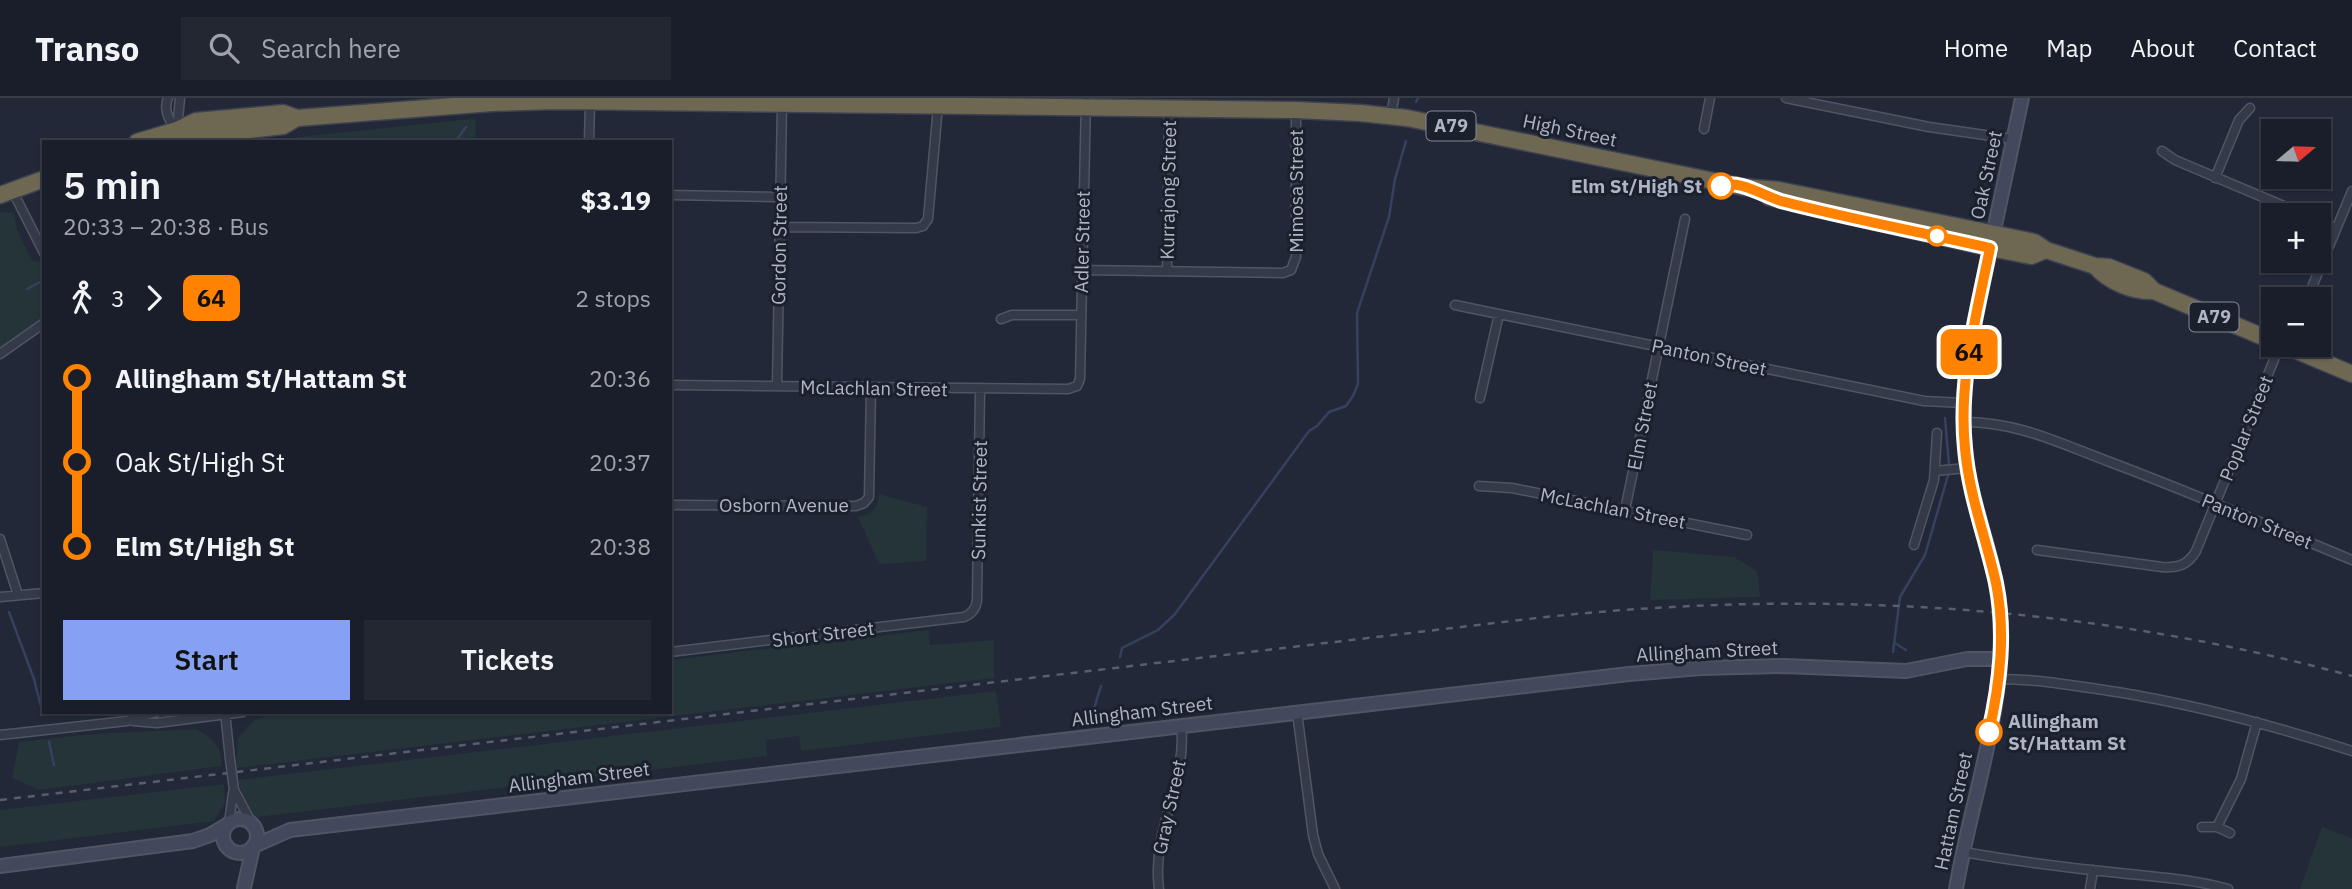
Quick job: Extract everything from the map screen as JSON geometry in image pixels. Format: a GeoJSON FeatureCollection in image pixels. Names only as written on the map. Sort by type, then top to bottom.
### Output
{"type":"FeatureCollection","features":[{"type":"Feature","properties":{"kind":"highway","name":"High Street"},"geometry":{"type":"LineString","coordinates":[[151,140],[283,126],[297,118],[492,103],[590,101],[938,106],[1085,103],[1169,109],[1296,110],[1391,116],[1743,187],[1808,208],[1992,241],[2031,256],[2046,250],[2095,266],[2109,267],[2144,281],[2154,292],[2261,335]]}},
{"type":"Feature","properties":{"kind":"highway"},"geometry":{"type":"LineString","coordinates":[[5,191],[42,180]]}},
{"type":"Feature","properties":{"kind":"highway","name":"High Street"},"geometry":{"type":"LineString","coordinates":[[2312,357],[2352,374]]}},
{"type":"Feature","properties":{"kind":"street"},"geometry":{"type":"LineString","coordinates":[[168,98],[167,116],[180,136]]}},
{"type":"Feature","properties":{"kind":"street"},"geometry":{"type":"LineString","coordinates":[[180,98],[180,136]]}},
{"type":"Feature","properties":{"kind":"street"},"geometry":{"type":"LineString","coordinates":[[1391,116],[1394,98]]}},
{"type":"Feature","properties":{"kind":"street"},"geometry":{"type":"LineString","coordinates":[[1704,128],[1710,98]]}},
{"type":"Feature","properties":{"kind":"street"},"geometry":{"type":"LineString","coordinates":[[1786,98],[1929,127],[2013,139]]}},
{"type":"Feature","properties":{"kind":"street","name":"Oak Street"},"geometry":{"type":"LineString","coordinates":[[2000,659],[1997,593],[1967,468],[1963,403],[1969,349],[2022,98]]}},
{"type":"Feature","properties":{"kind":"street"},"geometry":{"type":"LineString","coordinates":[[589,140],[590,101]]}},
{"type":"Feature","properties":{"kind":"street","name":"Adler Street"},"geometry":{"type":"LineString","coordinates":[[1077,386],[1080,379],[1085,103]]}},
{"type":"Feature","properties":{"kind":"street","name":"Gordon Street"},"geometry":{"type":"LineString","coordinates":[[777,386],[782,104]]}},
{"type":"Feature","properties":{"kind":"street"},"geometry":{"type":"LineString","coordinates":[[780,228],[923,226],[928,219],[938,106]]}},
{"type":"Feature","properties":{"kind":"street"},"geometry":{"type":"LineString","coordinates":[[2216,178],[2239,120],[2250,108]]}},
{"type":"Feature","properties":{"kind":"street","name":"Kurrajong Street"},"geometry":{"type":"LineString","coordinates":[[1167,271],[1169,109]]}},
{"type":"Feature","properties":{"kind":"street","name":"Mimosa Street"},"geometry":{"type":"LineString","coordinates":[[1167,271],[1283,273],[1291,270],[1296,257],[1296,110]]}},
{"type":"Feature","properties":{"kind":"street"},"geometry":{"type":"LineString","coordinates":[[2162,151],[2175,160],[2276,203]]}},
{"type":"Feature","properties":{"kind":"street"},"geometry":{"type":"LineString","coordinates":[[5,191],[42,250]]}},
{"type":"Feature","properties":{"kind":"street"},"geometry":{"type":"LineString","coordinates":[[2311,287],[2352,193]]}},
{"type":"Feature","properties":{"kind":"street"},"geometry":{"type":"LineString","coordinates":[[672,195],[780,197]]}},
{"type":"Feature","properties":{"kind":"street","name":"Elm Street"},"geometry":{"type":"LineString","coordinates":[[1625,510],[1685,219]]}},
{"type":"Feature","properties":{"kind":"street"},"geometry":{"type":"LineString","coordinates":[[2331,226],[2335,228]]}},
{"type":"Feature","properties":{"kind":"street"},"geometry":{"type":"LineString","coordinates":[[1082,270],[1167,271]]}},
{"type":"Feature","properties":{"kind":"street","name":"Panton Street"},"geometry":{"type":"LineString","coordinates":[[1455,305],[1924,401],[1963,403]]}},
{"type":"Feature","properties":{"kind":"street"},"geometry":{"type":"LineString","coordinates":[[1001,319],[1012,314],[1081,315]]}},
{"type":"Feature","properties":{"kind":"street"},"geometry":{"type":"LineString","coordinates":[[1480,398],[1499,314]]}},
{"type":"Feature","properties":{"kind":"street"},"geometry":{"type":"LineString","coordinates":[[0,354],[42,324]]}},
{"type":"Feature","properties":{"kind":"street","name":"Poplar Street"},"geometry":{"type":"LineString","coordinates":[[2037,550],[2176,568],[2188,562],[2193,557],[2277,357]]}},
{"type":"Feature","properties":{"kind":"street","name":"McLachlan Street"},"geometry":{"type":"LineString","coordinates":[[672,384],[980,389],[1068,389],[1077,386]]}},
{"type":"Feature","properties":{"kind":"street","name":"Osborn Avenue"},"geometry":{"type":"LineString","coordinates":[[672,505],[856,506],[864,503],[869,497],[871,387]]}},
{"type":"Feature","properties":{"kind":"street","name":"Sunkist Street"},"geometry":{"type":"LineString","coordinates":[[974,611],[978,594],[980,389]]}},
{"type":"Feature","properties":{"kind":"street","name":"Panton Street"},"geometry":{"type":"LineString","coordinates":[[1963,422],[2013,426],[2215,503],[2352,560]]}},
{"type":"Feature","properties":{"kind":"street"},"geometry":{"type":"LineString","coordinates":[[1914,545],[1926,512],[1935,471],[1937,433]]}},
{"type":"Feature","properties":{"kind":"street"},"geometry":{"type":"LineString","coordinates":[[1935,471],[1967,468]]}},
{"type":"Feature","properties":{"kind":"street","name":"McLachlan Street"},"geometry":{"type":"LineString","coordinates":[[1479,486],[1512,488],[1747,535]]}},
{"type":"Feature","properties":{"kind":"street"},"geometry":{"type":"LineString","coordinates":[[0,539],[18,595]]}},
{"type":"Feature","properties":{"kind":"street"},"geometry":{"type":"LineString","coordinates":[[0,597],[42,593]]}},
{"type":"Feature","properties":{"kind":"street","name":"Short Street"},"geometry":{"type":"LineString","coordinates":[[672,652],[964,617],[974,611]]}},
{"type":"Feature","properties":{"kind":"street","name":"Allingham Street"},"geometry":{"type":"LineString","coordinates":[[252,823],[290,830],[1678,669],[1798,666],[1906,671],[1966,659],[2000,659]]}},
{"type":"Feature","properties":{"kind":"street","name":"Hattam Street"},"geometry":{"type":"LineString","coordinates":[[1956,889],[1999,679],[2000,659]]}},
{"type":"Feature","properties":{"kind":"street"},"geometry":{"type":"LineString","coordinates":[[1999,679],[2052,682],[2185,704],[2257,722],[2352,751]]}},
{"type":"Feature","properties":{"kind":"street"},"geometry":{"type":"LineString","coordinates":[[1297,712],[1313,835],[1318,853],[1335,889]]}},
{"type":"Feature","properties":{"kind":"street"},"geometry":{"type":"LineString","coordinates":[[110,714],[111,723]]}},
{"type":"Feature","properties":{"kind":"street"},"geometry":{"type":"LineString","coordinates":[[0,735],[127,721],[150,714]]}},
{"type":"Feature","properties":{"kind":"street"},"geometry":{"type":"LineString","coordinates":[[127,721],[157,723],[225,714],[234,790],[224,839],[244,888]]}},
{"type":"Feature","properties":{"kind":"street"},"geometry":{"type":"LineString","coordinates":[[2217,827],[2241,779],[2257,722]]}},
{"type":"Feature","properties":{"kind":"street","name":"Gray Street"},"geometry":{"type":"LineString","coordinates":[[1158,889],[1158,851],[1181,757],[1181,726]]}},
{"type":"Feature","properties":{"kind":"street"},"geometry":{"type":"LineString","coordinates":[[234,790],[257,833],[244,888]]}},
{"type":"Feature","properties":{"kind":"street"},"geometry":{"type":"LineString","coordinates":[[0,866],[193,841],[211,835],[237,819],[252,823]]}},
{"type":"Feature","properties":{"kind":"street"},"geometry":{"type":"LineString","coordinates":[[2202,827],[2217,827],[2230,833]]}},
{"type":"Feature","properties":{"kind":"street","name":"Allingham Street"},"geometry":{"type":"LineString","coordinates":[[253,847],[290,830]]}},
{"type":"Feature","properties":{"kind":"street"},"geometry":{"type":"LineString","coordinates":[[193,841],[243,852],[253,847]]}},
{"type":"Feature","properties":{"kind":"street"},"geometry":{"type":"LineString","coordinates":[[1964,852],[2202,882],[2228,889]]}},
{"type":"Feature","properties":{"kind":"street"},"geometry":{"type":"LineString","coordinates":[[2090,889],[2094,870]]}},
{"type":"Feature","properties":{"kind":"shaded area"},"geometry":{"type":"Polygon","coordinates":[[[471,119],[476,120],[475,140],[271,140],[471,119]]]}},
{"type":"Feature","properties":{"kind":"shaded area"},"geometry":{"type":"Polygon","coordinates":[[[0,213],[14,213],[17,230],[32,261],[42,262],[42,318],[0,348],[0,213]]]}},
{"type":"Feature","properties":{"kind":"shaded area"},"geometry":{"type":"Polygon","coordinates":[[[879,494],[927,507],[926,561],[879,564],[858,517],[873,510],[879,494]]]}},
{"type":"Feature","properties":{"kind":"shaded area"},"geometry":{"type":"Polygon","coordinates":[[[1653,550],[1734,557],[1757,571],[1760,597],[1650,600],[1653,550]]]}},
{"type":"Feature","properties":{"kind":"shaded area"},"geometry":{"type":"Polygon","coordinates":[[[929,630],[930,645],[994,640],[994,678],[236,768],[238,738],[255,719],[278,714],[672,714],[672,660],[929,630]]]}},
{"type":"Feature","properties":{"kind":"shaded area"},"geometry":{"type":"Polygon","coordinates":[[[996,691],[1001,727],[801,751],[799,736],[766,740],[767,756],[257,817],[247,806],[238,780],[996,691]]]}},
{"type":"Feature","properties":{"kind":"shaded area"},"geometry":{"type":"Polygon","coordinates":[[[197,729],[216,744],[221,766],[39,790],[12,778],[19,742],[92,734],[197,729]]]}},
{"type":"Feature","properties":{"kind":"shaded area"},"geometry":{"type":"Polygon","coordinates":[[[224,784],[225,803],[214,821],[0,847],[0,810],[224,784]]]}},
{"type":"Feature","properties":{"kind":"shaded area"},"geometry":{"type":"Polygon","coordinates":[[[2322,827],[2352,838],[2352,889],[2300,889],[2322,827]]]}},
{"type":"Feature","properties":{"kind":"waterway"},"geometry":{"type":"LineString","coordinates":[[1416,102],[1418,98]]}},
{"type":"Feature","properties":{"kind":"waterway"},"geometry":{"type":"LineString","coordinates":[[456,140],[466,127]]}},
{"type":"Feature","properties":{"kind":"waterway"},"geometry":{"type":"LineString","coordinates":[[1120,657],[1122,648],[1158,630],[1175,614],[1309,431],[1329,412],[1346,406],[1353,396],[1358,384],[1357,313],[1389,217],[1395,179],[1406,141]]}},
{"type":"Feature","properties":{"kind":"waterway"},"geometry":{"type":"LineString","coordinates":[[27,289],[42,281]]}},
{"type":"Feature","properties":{"kind":"waterway"},"geometry":{"type":"LineString","coordinates":[[1945,418],[1949,466]]}},
{"type":"Feature","properties":{"kind":"waterway"},"geometry":{"type":"LineString","coordinates":[[1893,652],[1900,597],[1925,555],[1949,472]]}},
{"type":"Feature","properties":{"kind":"waterway"},"geometry":{"type":"LineString","coordinates":[[9,612],[34,679],[42,711]]}},
{"type":"Feature","properties":{"kind":"waterway"},"geometry":{"type":"LineString","coordinates":[[1895,643],[1906,650]]}},
{"type":"Feature","properties":{"kind":"waterway"},"geometry":{"type":"LineString","coordinates":[[1089,725],[1101,686]]}},
{"type":"Feature","properties":{"kind":"waterway"},"geometry":{"type":"LineString","coordinates":[[49,742],[54,765]]}},
{"type":"Feature","properties":{"kind":"railway"},"geometry":{"type":"LineString","coordinates":[[0,800],[1537,618],[1640,609],[1742,604],[1845,604],[2050,618],[2151,632],[2352,676]]}},
{"type":"Feature","properties":{"kind":"bus line","name":"64"},"geometry":{"type":"LineString","coordinates":[[1721,186],[1727,183],[1808,208],[1990,248],[1969,349],[1963,422],[1970,484],[1988,551],[2000,612],[1999,679],[1989,732]]}},
{"type":"Feature","properties":{"kind":"place","name":"Elm St/High St"},"geometry":{"type":"Point","coordinates":[1721,186]}},
{"type":"Feature","properties":{"kind":"place","name":"Allingham St/Hattam St"},"geometry":{"type":"Point","coordinates":[1989,732]}}]}
